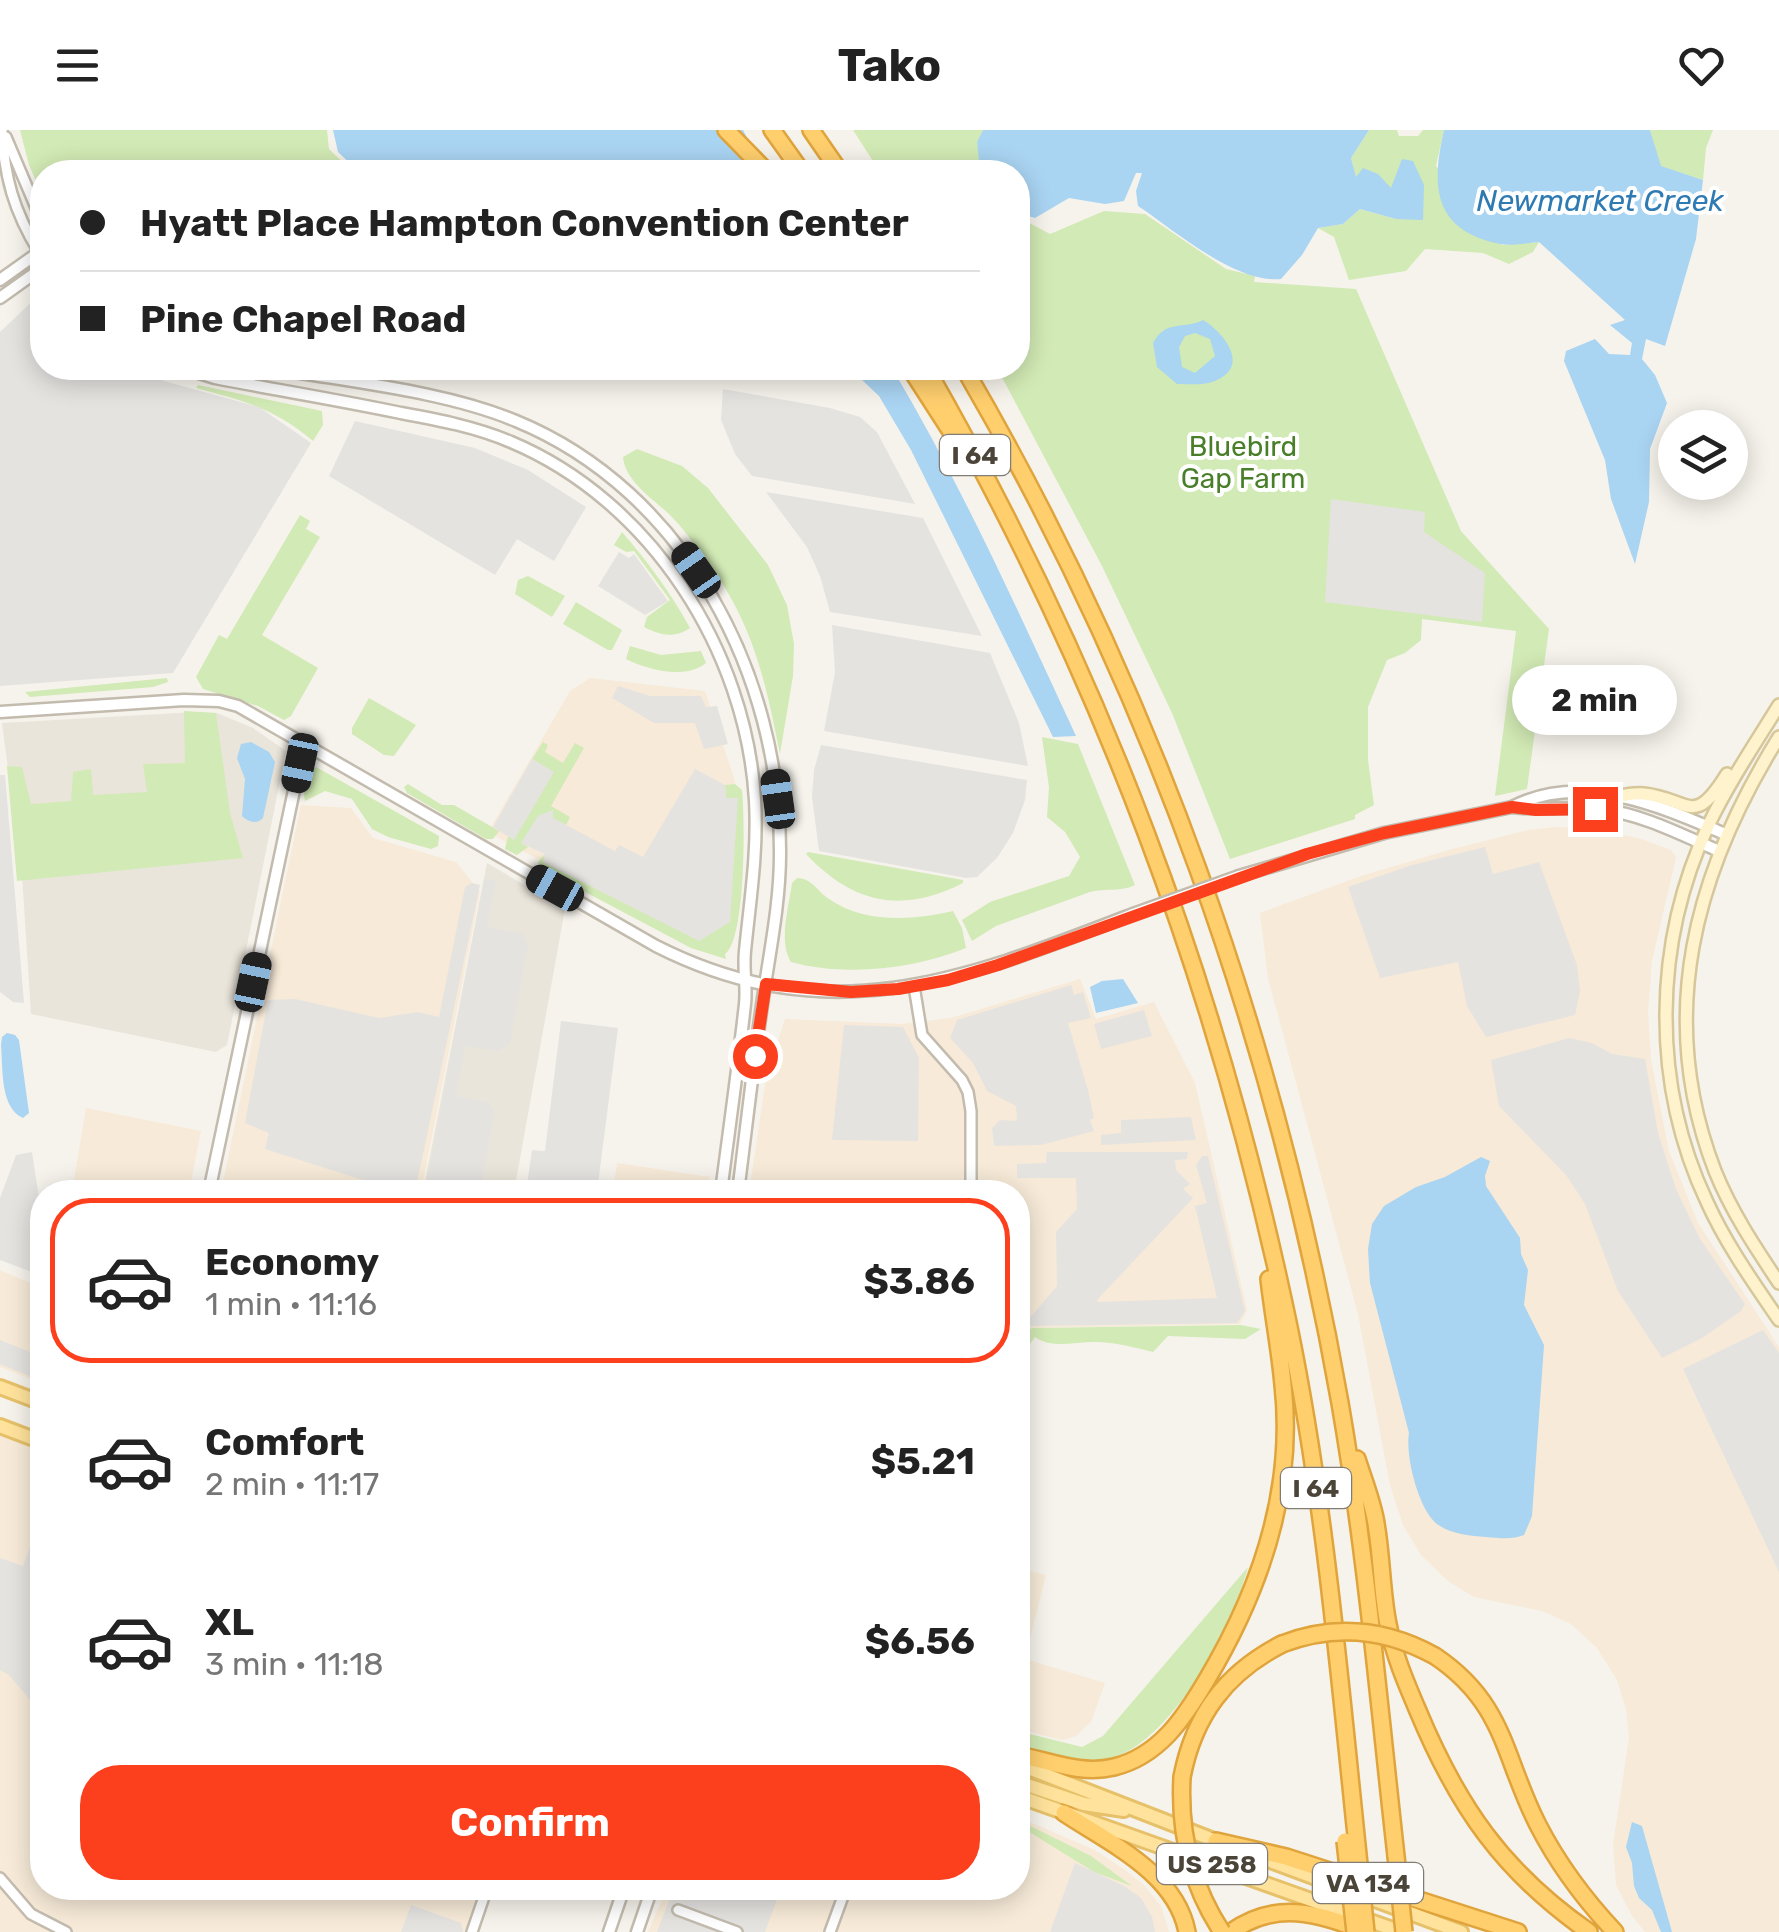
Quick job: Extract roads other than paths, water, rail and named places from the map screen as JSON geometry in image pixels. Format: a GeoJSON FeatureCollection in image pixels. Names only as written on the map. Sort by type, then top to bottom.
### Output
{"type":"FeatureCollection","features":[{"type":"Feature","properties":{"kind":"highway"},"geometry":{"type":"LineString","coordinates":[[726,130],[755,160]]}},
{"type":"Feature","properties":{"kind":"highway"},"geometry":{"type":"LineString","coordinates":[[772,130],[793,160]]}},
{"type":"Feature","properties":{"kind":"highway"},"geometry":{"type":"LineString","coordinates":[[811,130],[833,160]]}},
{"type":"Feature","properties":{"kind":"highway"},"geometry":{"type":"LineString","coordinates":[[823,130],[837,160]]}},
{"type":"Feature","properties":{"kind":"highway"},"geometry":{"type":"LineString","coordinates":[[918,380],[1022,545]]}},
{"type":"Feature","properties":{"kind":"highway","name":"I 64"},"geometry":{"type":"LineString","coordinates":[[933,380],[1022,545],[1098,710],[1183,928],[1232,1091],[1289,1330],[1313,1464],[1350,1783],[1351,1843],[1367,1932]]}},
{"type":"Feature","properties":{"kind":"highway","name":"I 64"},"geometry":{"type":"LineString","coordinates":[[971,380],[1079,582],[1151,744],[1236,977],[1278,1124],[1304,1224],[1340,1402],[1363,1557],[1403,1932]]}},
{"type":"Feature","properties":{"kind":"highway"},"geometry":{"type":"LineString","coordinates":[[1030,1759],[1084,1770],[1110,1768],[1138,1759],[1169,1735],[1183,1718],[1240,1621],[1272,1532],[1284,1467],[1284,1387],[1259,1196]]}},
{"type":"Feature","properties":{"kind":"highway"},"geometry":{"type":"LineString","coordinates":[[1340,1402],[1375,1515],[1387,1621],[1396,1655],[1438,1759],[1462,1806],[1499,1852],[1553,1906],[1589,1932]]}},
{"type":"Feature","properties":{"kind":"highway"},"geometry":{"type":"LineString","coordinates":[[1222,1932],[1204,1903],[1192,1870],[1182,1822],[1182,1777],[1190,1742],[1212,1700],[1243,1668],[1282,1644],[1326,1632],[1360,1632],[1400,1640],[1436,1656],[1462,1676],[1490,1709],[1501,1730],[1528,1804],[1550,1846],[1576,1886],[1615,1932]]}},
{"type":"Feature","properties":{"kind":"highway"},"geometry":{"type":"LineString","coordinates":[[1064,1813],[1158,1879],[1174,1898],[1187,1932]]}},
{"type":"Feature","properties":{"kind":"highway","name":"VA 134"},"geometry":{"type":"LineString","coordinates":[[1216,1840],[1286,1857],[1518,1932]]}},
{"type":"Feature","properties":{"kind":"highway"},"geometry":{"type":"LineString","coordinates":[[1351,1843],[1355,1932]]}},
{"type":"Feature","properties":{"kind":"highway"},"geometry":{"type":"LineString","coordinates":[[1231,1932],[1254,1918],[1289,1910],[1320,1914],[1367,1932]]}},
{"type":"Feature","properties":{"kind":"main road"},"geometry":{"type":"LineString","coordinates":[[1779,705],[1708,826],[1683,891],[1669,959],[1666,1016],[1670,1083],[1680,1128],[1708,1206],[1779,1320]]}},
{"type":"Feature","properties":{"kind":"main road"},"geometry":{"type":"LineString","coordinates":[[1619,796],[1645,794],[1687,808],[1704,804],[1745,746],[1762,733]]}},
{"type":"Feature","properties":{"kind":"main road"},"geometry":{"type":"LineString","coordinates":[[1779,736],[1748,786],[1725,834],[1702,902],[1690,963],[1688,1066],[1700,1124],[1716,1172],[1742,1226],[1779,1283]]}},
{"type":"Feature","properties":{"kind":"main road"},"geometry":{"type":"LineString","coordinates":[[0,1387],[30,1398]]}},
{"type":"Feature","properties":{"kind":"main road"},"geometry":{"type":"LineString","coordinates":[[0,1426],[30,1437]]}},
{"type":"Feature","properties":{"kind":"main road","name":"US 258"},"geometry":{"type":"LineString","coordinates":[[1030,1769],[1461,1932]]}},
{"type":"Feature","properties":{"kind":"main road"},"geometry":{"type":"LineString","coordinates":[[1030,1786],[1084,1804],[1151,1815]]}},
{"type":"Feature","properties":{"kind":"main road","name":"US 258"},"geometry":{"type":"LineString","coordinates":[[1030,1800],[1403,1932]]}},
{"type":"Feature","properties":{"kind":"street"},"geometry":{"type":"LineString","coordinates":[[3,130],[30,194]]}},
{"type":"Feature","properties":{"kind":"street"},"geometry":{"type":"LineString","coordinates":[[3,130],[8,186],[30,234]]}},
{"type":"Feature","properties":{"kind":"street"},"geometry":{"type":"LineString","coordinates":[[0,280],[30,260]]}},
{"type":"Feature","properties":{"kind":"street"},"geometry":{"type":"LineString","coordinates":[[0,298],[30,277]]}},
{"type":"Feature","properties":{"kind":"street"},"geometry":{"type":"LineString","coordinates":[[226,380],[399,412],[493,435],[564,468],[608,501],[639,530],[674,576],[710,637],[729,680],[746,733],[756,817],[746,999],[723,1180]]}},
{"type":"Feature","properties":{"kind":"street"},"geometry":{"type":"LineString","coordinates":[[338,380],[436,398],[516,420],[546,434],[600,468],[650,512],[711,595],[755,694],[778,799],[779,887],[740,1180]]}},
{"type":"Feature","properties":{"kind":"street"},"geometry":{"type":"LineString","coordinates":[[0,712],[220,701],[256,714],[618,926],[683,959],[766,984],[833,992],[914,986],[998,965],[1239,876],[1384,833],[1512,807],[1534,796],[1619,796],[1643,801],[1725,834]]}},
{"type":"Feature","properties":{"kind":"street"},"geometry":{"type":"LineString","coordinates":[[211,1180],[304,743]]}},
{"type":"Feature","properties":{"kind":"street"},"geometry":{"type":"LineString","coordinates":[[1512,807],[1622,813],[1719,851]]}},
{"type":"Feature","properties":{"kind":"street"},"geometry":{"type":"LineString","coordinates":[[914,986],[922,1035],[968,1092],[970,1180]]}},
{"type":"Feature","properties":{"kind":"street"},"geometry":{"type":"LineString","coordinates":[[0,1878],[32,1914],[66,1932]]}},
{"type":"Feature","properties":{"kind":"street"},"geometry":{"type":"LineString","coordinates":[[472,1932],[483,1900]]}},
{"type":"Feature","properties":{"kind":"street"},"geometry":{"type":"LineString","coordinates":[[609,1932],[620,1900]]}},
{"type":"Feature","properties":{"kind":"street"},"geometry":{"type":"LineString","coordinates":[[636,1932],[648,1900]]}},
{"type":"Feature","properties":{"kind":"street"},"geometry":{"type":"LineString","coordinates":[[830,1932],[842,1900]]}},
{"type":"Feature","properties":{"kind":"street"},"geometry":{"type":"LineString","coordinates":[[678,1910],[737,1932]]}},
{"type":"Feature","properties":{"kind":"water"},"geometry":{"type":"Polygon","coordinates":[[[333,130],[743,130],[759,160],[346,160],[338,152],[333,130]]]}},
{"type":"Feature","properties":{"kind":"water","name":"Newmarket Creek"},"geometry":{"type":"Polygon","coordinates":[[[983,130],[1369,130],[1351,158],[1356,177],[1363,168],[1378,174],[1391,188],[1402,159],[1413,161],[1424,185],[1423,220],[1396,219],[1360,209],[1343,224],[1318,228],[1281,279],[1263,278],[1225,264],[1138,206],[1136,191],[1142,173],[1136,173],[1124,201],[1105,204],[1069,198],[1035,218],[1030,217],[1030,160],[979,160],[977,142],[983,130]]]}},
{"type":"Feature","properties":{"kind":"water","name":"Newmarket Creek"},"geometry":{"type":"Polygon","coordinates":[[[1444,130],[1650,130],[1661,166],[1703,180],[1696,239],[1665,346],[1646,339],[1642,359],[1655,375],[1667,403],[1664,410],[1658,410],[1658,427],[1650,449],[1649,502],[1635,564],[1611,499],[1605,460],[1564,361],[1566,351],[1595,339],[1609,354],[1630,355],[1632,343],[1610,325],[1625,320],[1539,242],[1500,244],[1461,228],[1442,203],[1438,187],[1444,130]]]}},
{"type":"Feature","properties":{"kind":"water"},"geometry":{"type":"Polygon","coordinates":[[[1203,320],[1225,340],[1233,357],[1232,366],[1227,374],[1212,382],[1177,384],[1157,367],[1153,343],[1169,328],[1203,320]],[[1195,333],[1185,336],[1179,347],[1182,367],[1195,373],[1215,356],[1210,339],[1195,333]]]}},
{"type":"Feature","properties":{"kind":"water"},"geometry":{"type":"Polygon","coordinates":[[[862,380],[899,380],[966,503],[1076,736],[1053,737],[911,450],[879,396],[862,380]]]}},
{"type":"Feature","properties":{"kind":"water"},"geometry":{"type":"Polygon","coordinates":[[[251,742],[269,752],[275,762],[263,818],[255,822],[242,816],[245,779],[237,758],[241,744],[251,742]]]}},
{"type":"Feature","properties":{"kind":"water"},"geometry":{"type":"Polygon","coordinates":[[[1123,979],[1138,1003],[1096,1013],[1090,987],[1102,981],[1123,979]]]}},
{"type":"Feature","properties":{"kind":"water"},"geometry":{"type":"Polygon","coordinates":[[[7,1033],[19,1040],[29,1113],[23,1118],[10,1106],[4,1087],[1,1045],[7,1033]]]}},
{"type":"Feature","properties":{"kind":"water"},"geometry":{"type":"Polygon","coordinates":[[[1481,1157],[1490,1161],[1486,1186],[1520,1238],[1528,1270],[1524,1305],[1544,1345],[1532,1516],[1524,1535],[1510,1538],[1450,1531],[1432,1520],[1426,1510],[1412,1469],[1409,1433],[1370,1283],[1368,1249],[1372,1224],[1384,1206],[1481,1157]]]}},
{"type":"Feature","properties":{"kind":"water"},"geometry":{"type":"Polygon","coordinates":[[[1632,1822],[1642,1826],[1672,1932],[1661,1932],[1652,1910],[1639,1898],[1634,1886],[1626,1847],[1632,1822]]]}},
{"type":"Feature","properties":{"kind":"park label","name":"Bluebird Gap Farm"},"geometry":{"type":"Point","coordinates":[1243,462]}}]}
